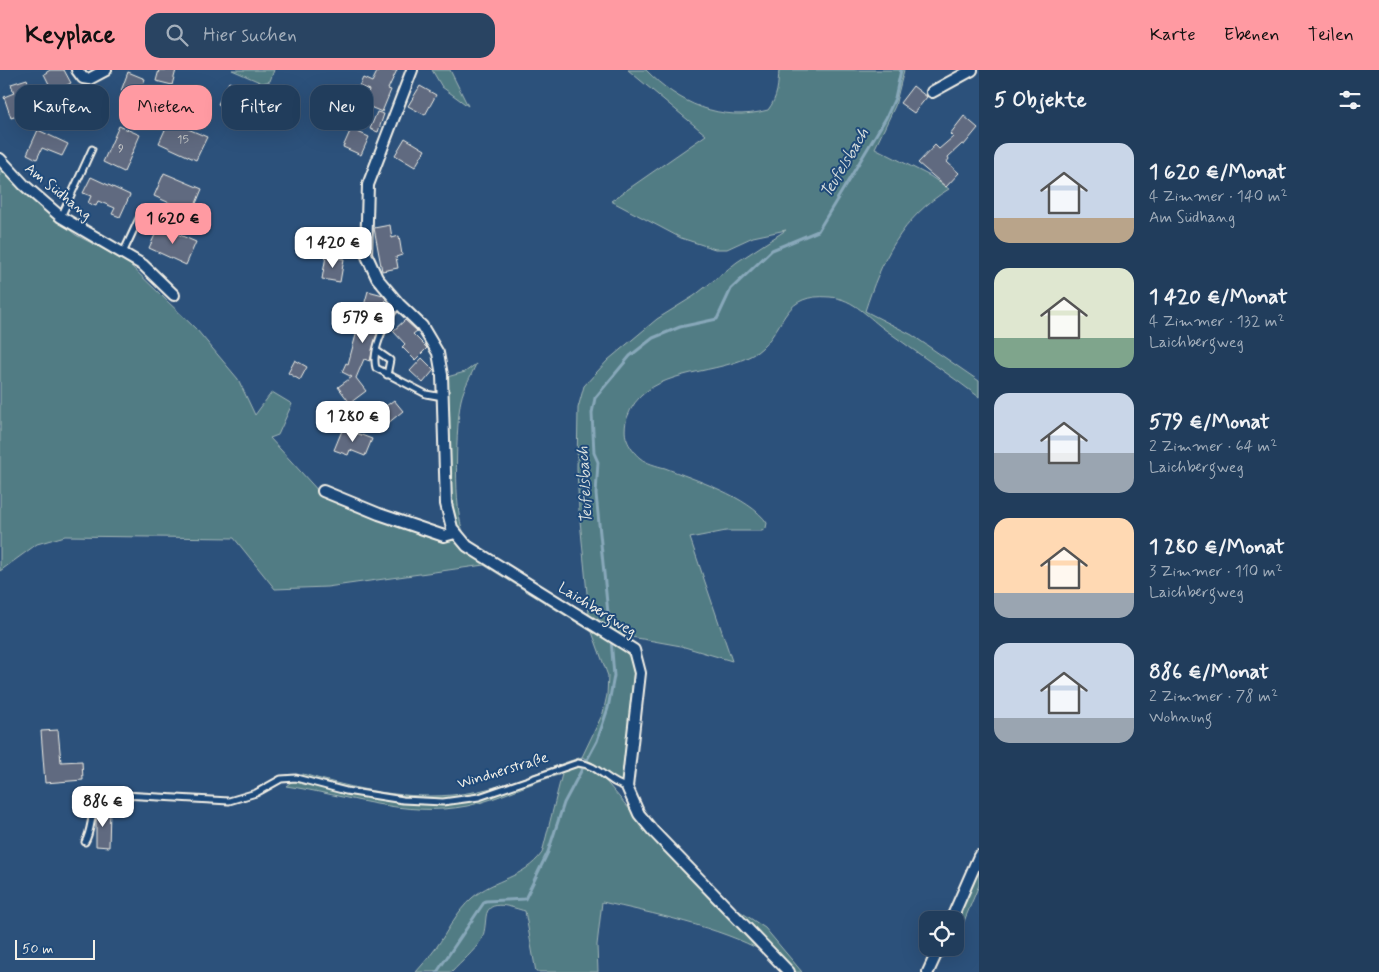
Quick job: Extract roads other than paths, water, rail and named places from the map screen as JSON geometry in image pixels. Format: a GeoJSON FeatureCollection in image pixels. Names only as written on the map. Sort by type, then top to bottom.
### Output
{"type":"FeatureCollection","features":[{"type":"Feature","properties":{"kind":"street"},"geometry":{"type":"LineString","coordinates":[[77,70],[83,78],[89,79],[106,70]]}},
{"type":"Feature","properties":{"kind":"street","name":"Laichbergweg"},"geometry":{"type":"LineString","coordinates":[[412,70],[372,173],[367,191],[366,244],[368,261],[377,278],[399,304],[422,326],[434,344],[441,364],[446,504],[455,533],[467,546],[634,650],[640,673],[627,787]]}},
{"type":"Feature","properties":{"kind":"street"},"geometry":{"type":"LineString","coordinates":[[932,92],[972,70]]}},
{"type":"Feature","properties":{"kind":"street","name":"Am Südhang"},"geometry":{"type":"LineString","coordinates":[[0,159],[24,185],[61,217],[84,233],[143,265],[174,295]]}},
{"type":"Feature","properties":{"kind":"street"},"geometry":{"type":"LineString","coordinates":[[323,491],[361,507],[444,536],[455,533]]}},
{"type":"Feature","properties":{"kind":"street"},"geometry":{"type":"LineString","coordinates":[[627,787],[639,814],[653,831],[789,972]]}},
{"type":"Feature","properties":{"kind":"street"},"geometry":{"type":"LineString","coordinates":[[955,911],[979,856]]}},
{"type":"Feature","properties":{"kind":"street"},"geometry":{"type":"LineString","coordinates":[[928,972],[935,956]]}},
{"type":"Feature","properties":{"kind":"lane"},"geometry":{"type":"LineString","coordinates":[[61,217],[92,149]]}},
{"type":"Feature","properties":{"kind":"lane"},"geometry":{"type":"LineString","coordinates":[[123,253],[142,212]]}},
{"type":"Feature","properties":{"kind":"lane"},"geometry":{"type":"LineString","coordinates":[[399,304],[386,320],[377,351],[376,368],[426,394],[443,397]]}},
{"type":"Feature","properties":{"kind":"lane"},"geometry":{"type":"LineString","coordinates":[[377,351],[390,360],[387,375]]}},
{"type":"Feature","properties":{"kind":"lane","name":"Windnerstraße"},"geometry":{"type":"LineString","coordinates":[[85,842],[91,832],[96,803],[106,794],[229,801],[256,793],[281,779],[296,778],[355,792],[411,800],[443,802],[479,797],[578,763],[590,764],[617,784],[627,787]]}},
{"type":"Feature","properties":{"kind":"waterway","name":"Teufelsbach"},"geometry":{"type":"LineString","coordinates":[[610,633],[596,494],[598,462],[594,453],[592,413],[595,398],[630,356],[653,338],[680,327],[717,319],[731,289],[772,250],[818,231],[886,118],[895,98],[901,70]]}},
{"type":"Feature","properties":{"kind":"waterway","name":"Teufelsbach"},"geometry":{"type":"LineString","coordinates":[[437,972],[485,901],[525,899],[548,852],[564,803],[597,741],[608,708],[614,676],[611,639]]}}]}
